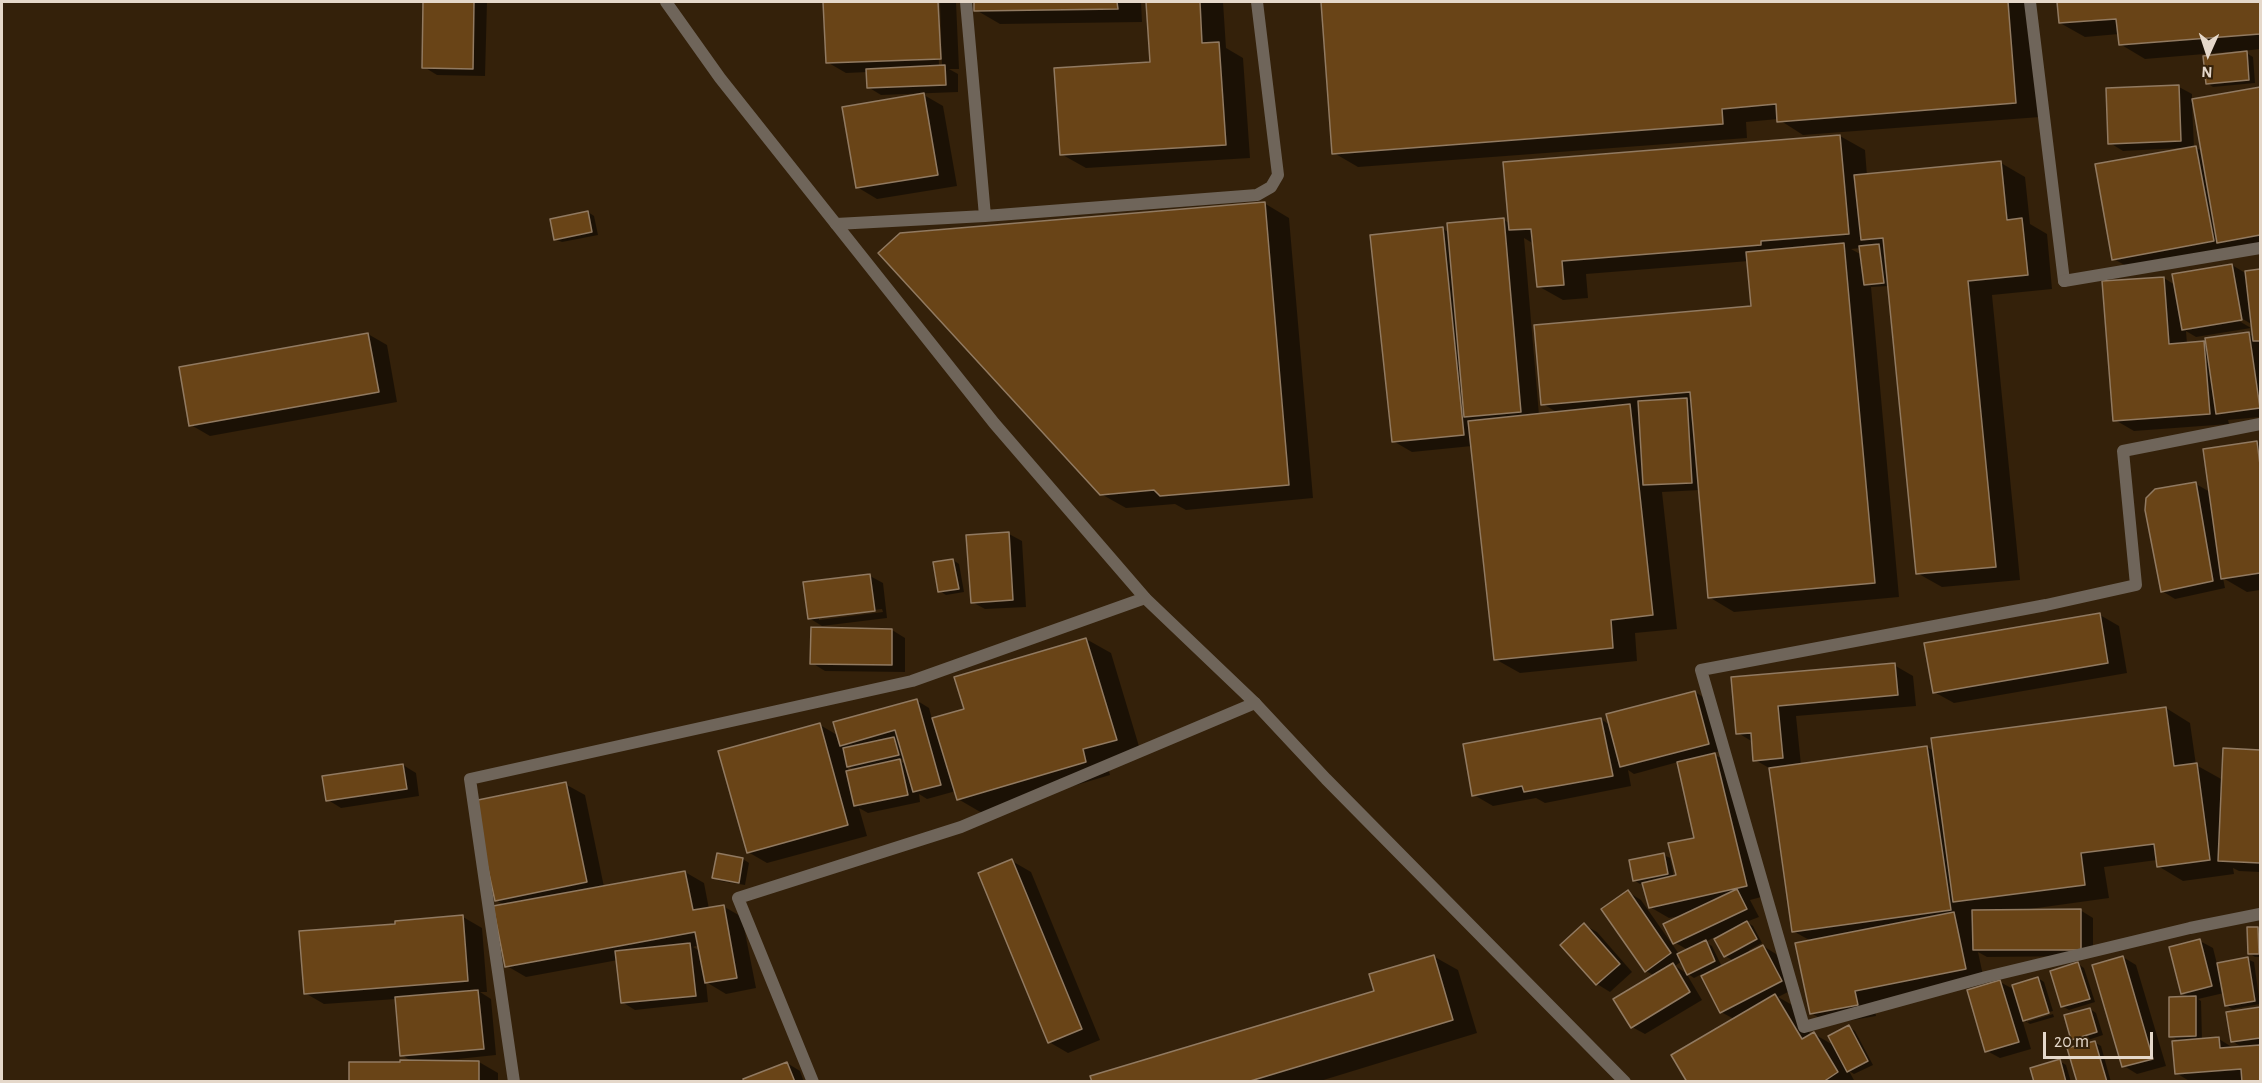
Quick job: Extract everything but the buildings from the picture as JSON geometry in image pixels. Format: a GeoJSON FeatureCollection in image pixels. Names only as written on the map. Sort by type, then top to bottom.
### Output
{"type":"FeatureCollection","features":[{"type":"Feature","properties":{"kind":"street"},"geometry":{"type":"LineString","coordinates":[[666,2],[720,78],[994,423],[1145,598],[1255,703],[1326,779],[1625,1082]]}},
{"type":"Feature","properties":{"kind":"street"},"geometry":{"type":"LineString","coordinates":[[966,2],[985,216]]}},
{"type":"Feature","properties":{"kind":"street"},"geometry":{"type":"LineString","coordinates":[[836,224],[985,216],[1257,195],[1271,187],[1278,175],[1257,2]]}},
{"type":"Feature","properties":{"kind":"street"},"geometry":{"type":"LineString","coordinates":[[2030,2],[2064,281],[2260,248]]}},
{"type":"Feature","properties":{"kind":"street"},"geometry":{"type":"LineString","coordinates":[[2260,424],[2122,451],[2136,585],[2046,605],[1701,670],[1804,1027],[1986,977],[2190,928],[2260,914]]}},
{"type":"Feature","properties":{"kind":"street"},"geometry":{"type":"LineString","coordinates":[[514,1082],[470,779],[912,681],[1145,598]]}},
{"type":"Feature","properties":{"kind":"street"},"geometry":{"type":"LineString","coordinates":[[813,1082],[738,898],[961,827],[1255,703]]}}]}
